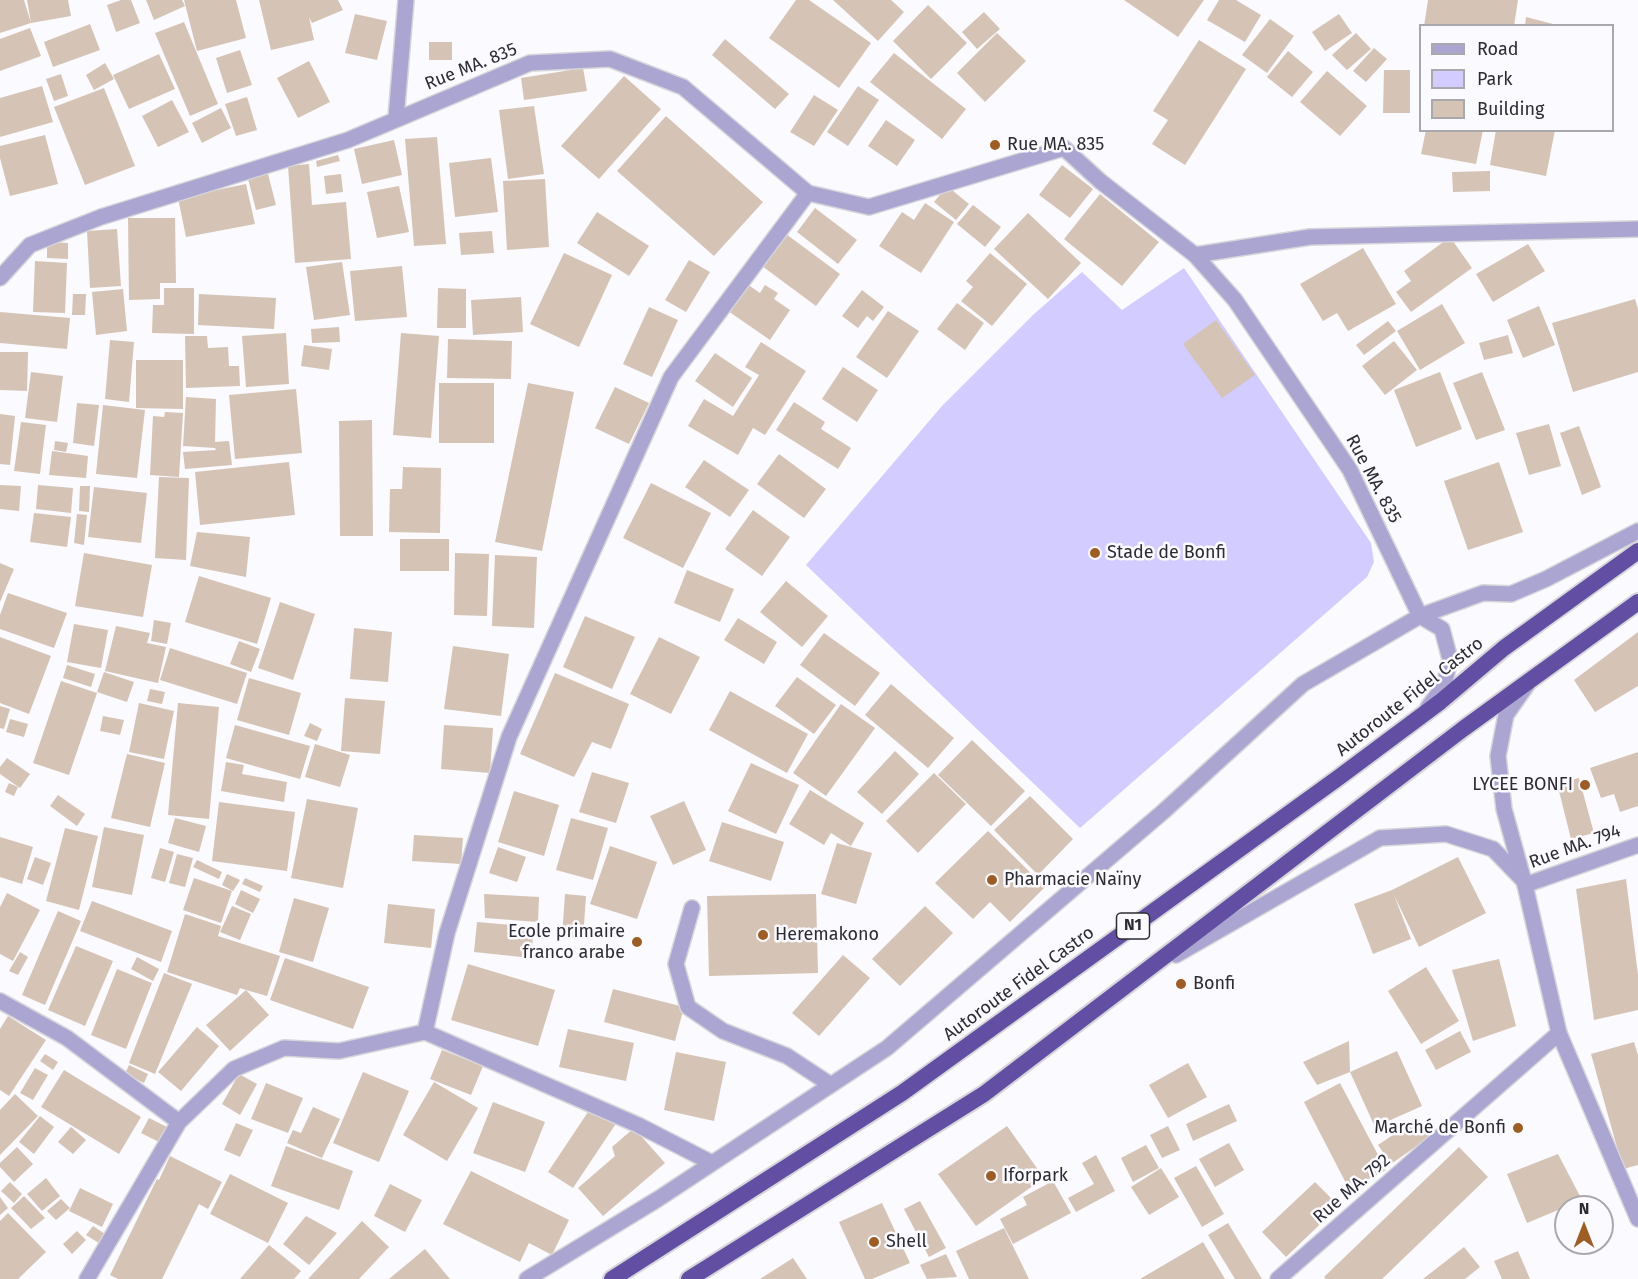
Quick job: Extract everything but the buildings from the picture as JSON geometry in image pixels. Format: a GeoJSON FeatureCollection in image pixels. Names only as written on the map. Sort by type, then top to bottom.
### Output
{"type":"FeatureCollection","features":[{"type":"Feature","properties":{"kind":"highway","name":"Autoroute Fidel Castro"},"geometry":{"type":"LineString","coordinates":[[612,1279],[902,1093],[1421,716],[1504,648],[1638,551]]}},
{"type":"Feature","properties":{"kind":"highway","name":"N1"},"geometry":{"type":"LineString","coordinates":[[688,1279],[984,1094],[1463,729],[1638,602]]}},
{"type":"Feature","properties":{"kind":"street"},"geometry":{"type":"LineString","coordinates":[[396,118],[406,0]]}},
{"type":"Feature","properties":{"kind":"street","name":"Rue MA. 835"},"geometry":{"type":"LineString","coordinates":[[0,278],[30,245],[101,217],[348,140],[530,63],[610,59],[683,87],[808,193],[869,207],[1064,148],[1100,182],[1195,255],[1235,300],[1350,470],[1420,616]]}},
{"type":"Feature","properties":{"kind":"street"},"geometry":{"type":"LineString","coordinates":[[425,1032],[447,933],[509,737],[671,377],[808,193]]}},
{"type":"Feature","properties":{"kind":"street"},"geometry":{"type":"LineString","coordinates":[[1195,255],[1310,237],[1638,229]]}},
{"type":"Feature","properties":{"kind":"street"},"geometry":{"type":"LineString","coordinates":[[527,1279],[712,1163],[887,1048],[1164,811],[1303,684],[1420,616],[1483,593],[1511,594],[1546,579],[1638,531]]}},
{"type":"Feature","properties":{"kind":"street"},"geometry":{"type":"LineString","coordinates":[[1420,616],[1442,629],[1450,659],[1444,686],[1421,716]]}},
{"type":"Feature","properties":{"kind":"street"},"geometry":{"type":"LineString","coordinates":[[1531,680],[1506,715],[1498,756],[1504,809],[1525,883],[1559,1033],[1638,1219]]}},
{"type":"Feature","properties":{"kind":"street"},"geometry":{"type":"LineString","coordinates":[[1132,980],[1380,838],[1446,834],[1493,849],[1525,883]]}},
{"type":"Feature","properties":{"kind":"street","name":"Rue MA. 794"},"geometry":{"type":"LineString","coordinates":[[1525,883],[1638,845]]}},
{"type":"Feature","properties":{"kind":"street"},"geometry":{"type":"LineString","coordinates":[[692,908],[676,964],[688,1007],[723,1031],[787,1056],[831,1085]]}},
{"type":"Feature","properties":{"kind":"street"},"geometry":{"type":"LineString","coordinates":[[0,1001],[67,1038],[179,1122]]}},
{"type":"Feature","properties":{"kind":"street"},"geometry":{"type":"LineString","coordinates":[[87,1279],[179,1122],[234,1069],[284,1048],[339,1051],[425,1032],[638,1125],[712,1163]]}},
{"type":"Feature","properties":{"kind":"street","name":"Rue MA. 792"},"geometry":{"type":"LineString","coordinates":[[1278,1279],[1559,1033]]}},
{"type":"Feature","properties":{"kind":"green space","name":"Stade de Bonfi"},"geometry":{"type":"Polygon","coordinates":[[[1184,268],[1371,543],[1374,562],[1367,577],[1080,828],[806,565],[942,406],[1034,314],[1082,272],[1122,310],[1184,268]]]}},
{"type":"Feature","properties":{"kind":"place","name":"Rue MA. 835"},"geometry":{"type":"Point","coordinates":[995,145]}},
{"type":"Feature","properties":{"kind":"place","name":"Stade de Bonfi"},"geometry":{"type":"Point","coordinates":[1095,553]}},
{"type":"Feature","properties":{"kind":"place","name":"LYCEE BONFI"},"geometry":{"type":"Point","coordinates":[1585,785]}},
{"type":"Feature","properties":{"kind":"place","name":"Pharmacie Naïny"},"geometry":{"type":"Point","coordinates":[992,880]}},
{"type":"Feature","properties":{"kind":"place","name":"Heremakono"},"geometry":{"type":"Point","coordinates":[763,935]}},
{"type":"Feature","properties":{"kind":"place","name":"Ecole primaire franco arabe"},"geometry":{"type":"Point","coordinates":[637,942]}},
{"type":"Feature","properties":{"kind":"place","name":"Bonfi"},"geometry":{"type":"Point","coordinates":[1181,984]}},
{"type":"Feature","properties":{"kind":"place","name":"Marché de Bonfi"},"geometry":{"type":"Point","coordinates":[1518,1128]}},
{"type":"Feature","properties":{"kind":"place","name":"Iforpark"},"geometry":{"type":"Point","coordinates":[991,1176]}},
{"type":"Feature","properties":{"kind":"place","name":"Shell"},"geometry":{"type":"Point","coordinates":[874,1242]}}]}
